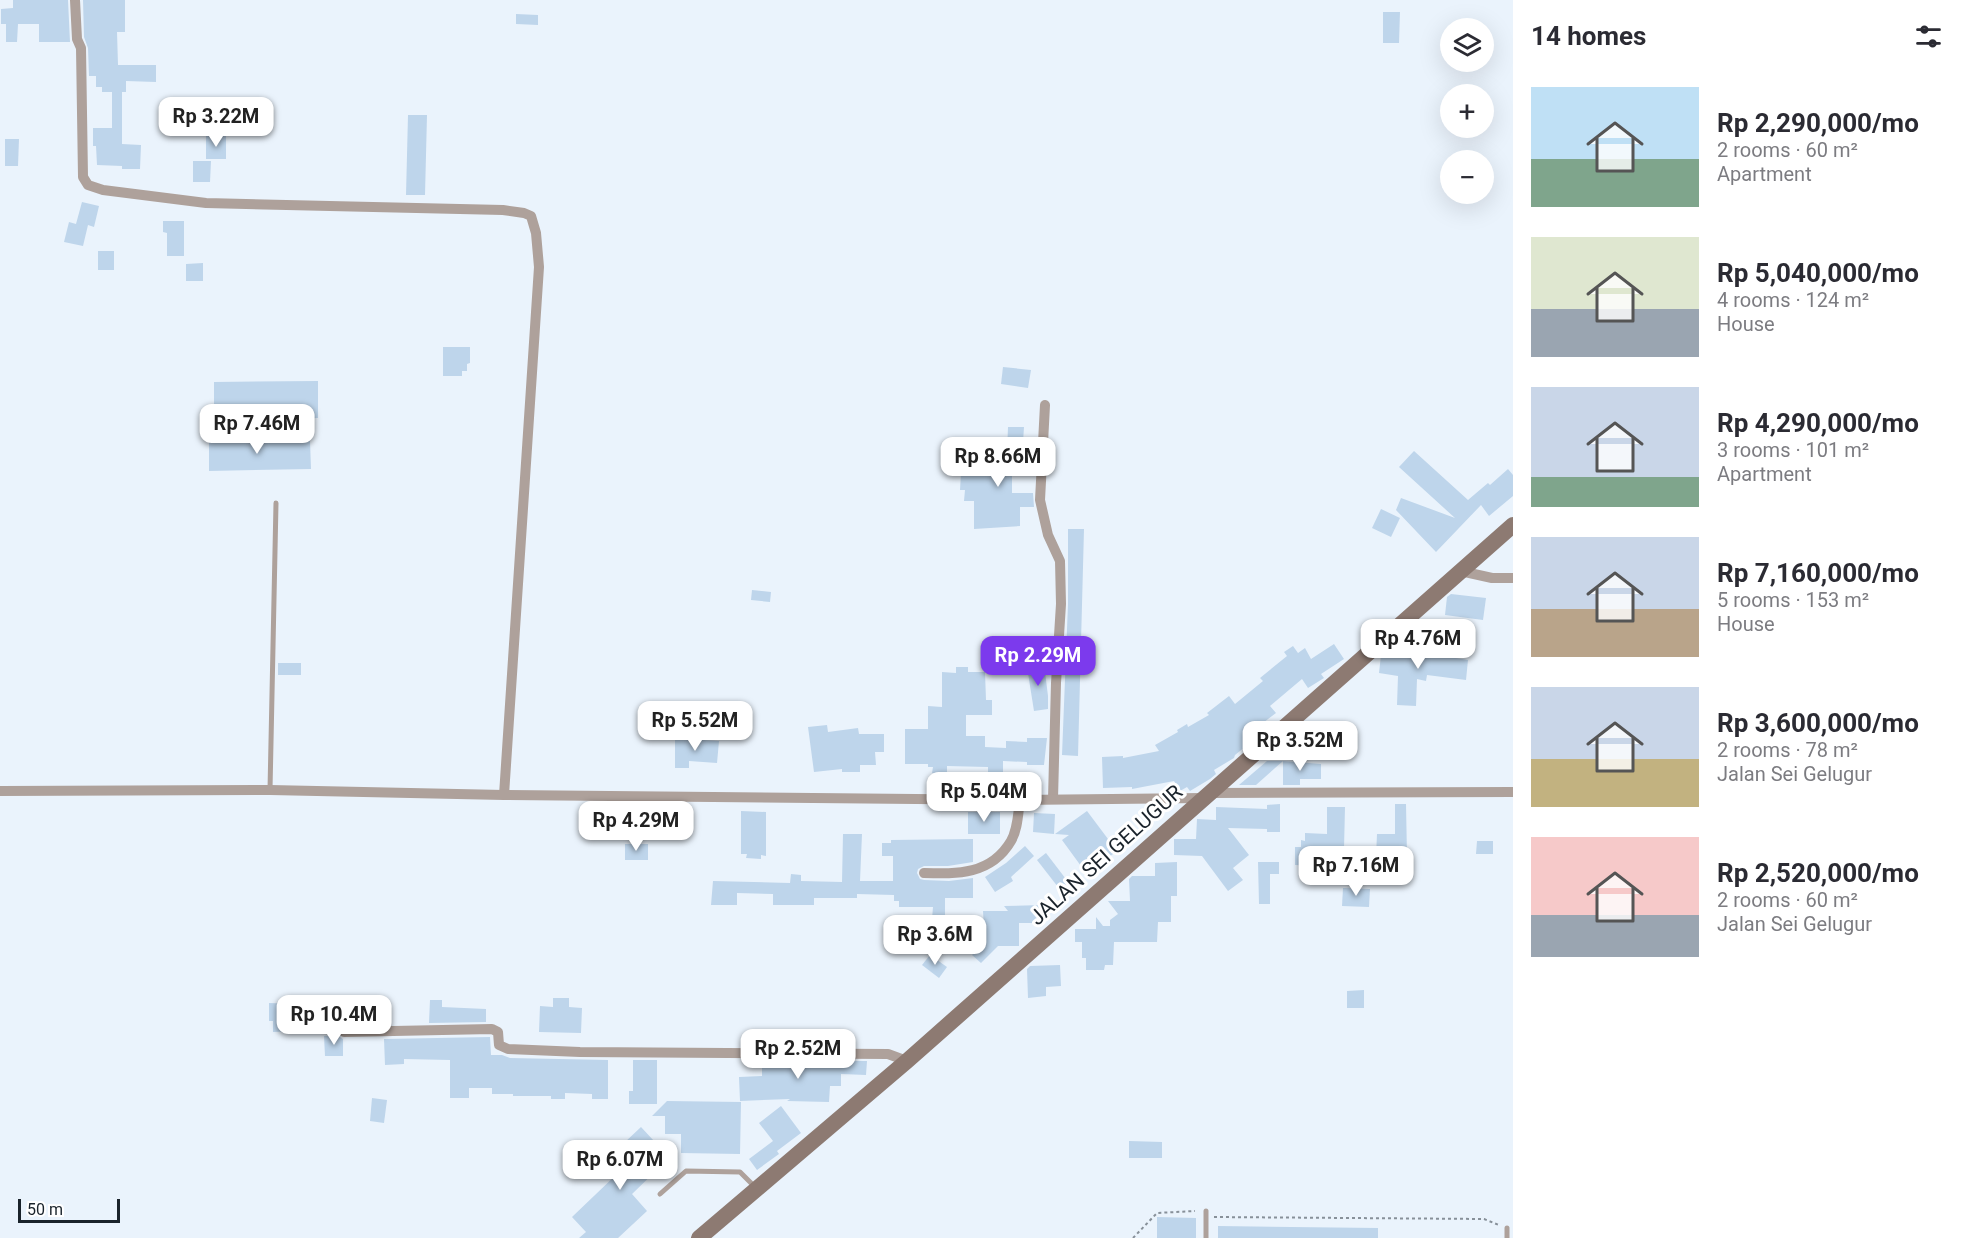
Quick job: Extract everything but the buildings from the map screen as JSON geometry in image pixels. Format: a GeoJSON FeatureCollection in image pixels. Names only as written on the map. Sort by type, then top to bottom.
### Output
{"type":"FeatureCollection","features":[{"type":"Feature","properties":{"kind":"main road","name":"JALAN SEI GELUGUR"},"geometry":{"type":"LineString","coordinates":[[699,1238],[907,1061],[1513,525]]}},
{"type":"Feature","properties":{"kind":"street"},"geometry":{"type":"LineString","coordinates":[[75,0],[77,39],[81,48],[83,177],[88,185],[103,190],[206,203],[503,210],[531,216],[536,233],[539,267],[504,795]]}},
{"type":"Feature","properties":{"kind":"street"},"geometry":{"type":"LineString","coordinates":[[1045,405],[1040,500],[1048,535],[1060,561],[1061,604],[1053,799]]}},
{"type":"Feature","properties":{"kind":"street"},"geometry":{"type":"LineString","coordinates":[[1460,573],[1492,578],[1513,578]]}},
{"type":"Feature","properties":{"kind":"street"},"geometry":{"type":"LineString","coordinates":[[0,791],[270,790],[504,795],[1020,800],[1207,795],[1513,792]]}},
{"type":"Feature","properties":{"kind":"street"},"geometry":{"type":"LineString","coordinates":[[924,873],[957,874],[979,869],[997,856],[1011,841],[1020,800]]}},
{"type":"Feature","properties":{"kind":"street"},"geometry":{"type":"LineString","coordinates":[[344,1032],[492,1029],[498,1032],[499,1045],[508,1049],[580,1052],[888,1054],[907,1061]]}},
{"type":"Feature","properties":{"kind":"lane"},"geometry":{"type":"LineString","coordinates":[[270,790],[276,503]]}},
{"type":"Feature","properties":{"kind":"lane"},"geometry":{"type":"LineString","coordinates":[[660,1194],[686,1171],[740,1172],[757,1189]]}},
{"type":"Feature","properties":{"kind":"lane"},"geometry":{"type":"LineString","coordinates":[[1206,1211],[1206,1238]]}},
{"type":"Feature","properties":{"kind":"lane"},"geometry":{"type":"LineString","coordinates":[[1507,1238],[1508,1228]]}},
{"type":"Feature","properties":{"kind":"path"},"geometry":{"type":"LineString","coordinates":[[1133,1238],[1157,1213],[1206,1211],[1214,1217],[1484,1219],[1508,1228]]}}]}
